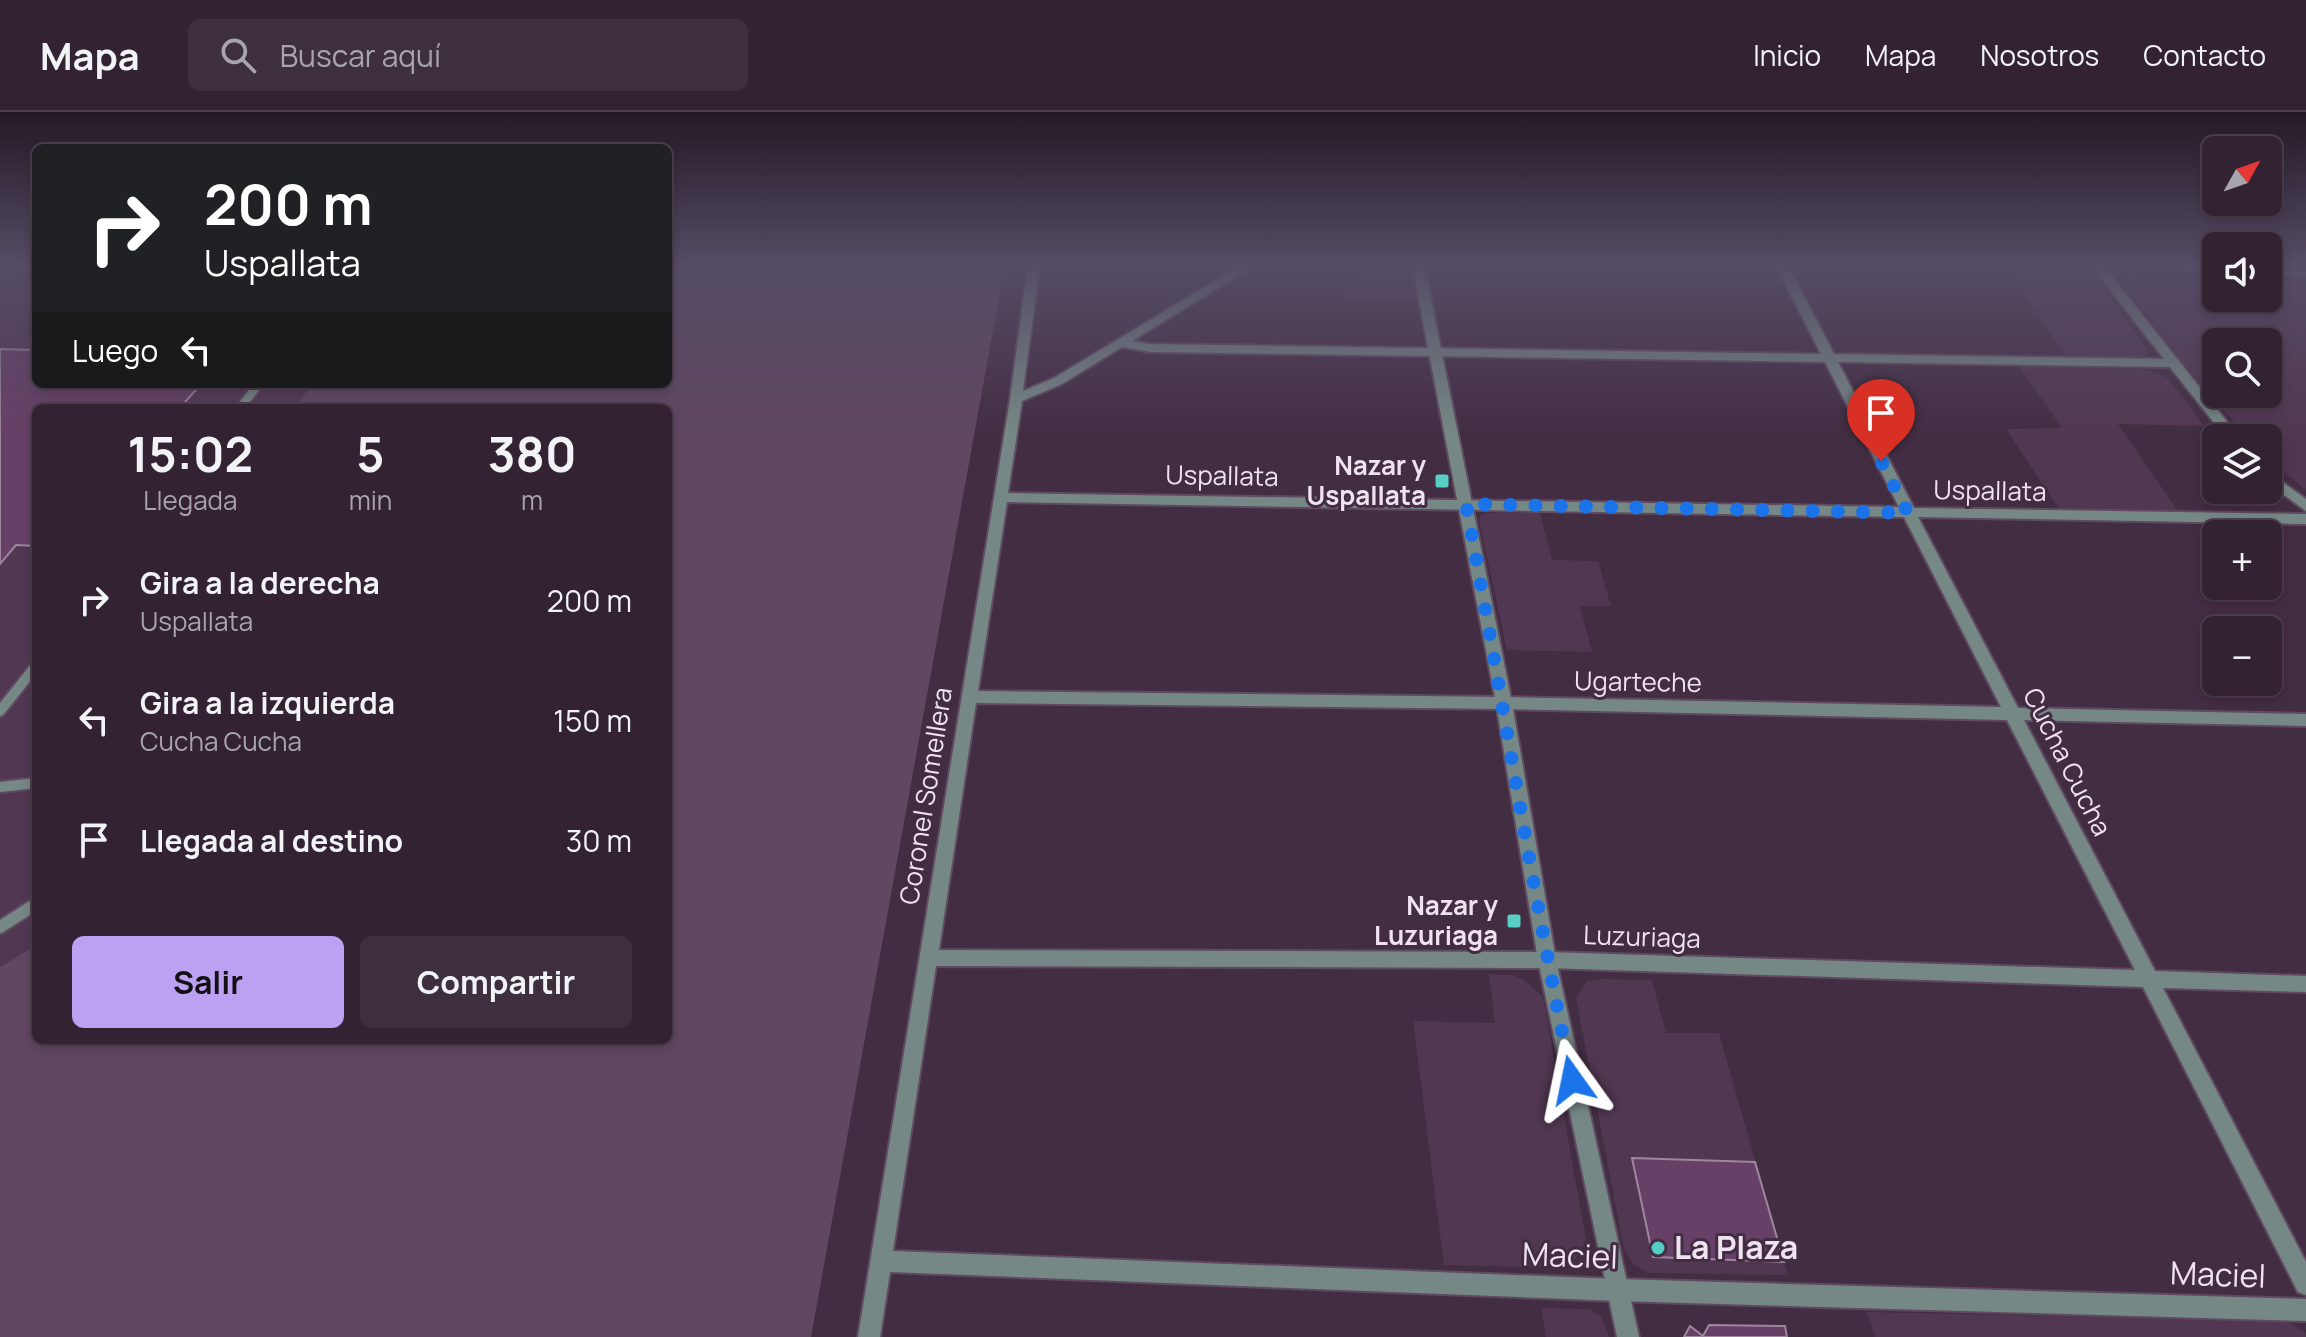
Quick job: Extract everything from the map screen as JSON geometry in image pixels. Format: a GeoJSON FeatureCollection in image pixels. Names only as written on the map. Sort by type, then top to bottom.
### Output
{"type":"FeatureCollection","features":[{"type":"Feature","properties":{"kind":"street","name":"Coronel Somellera"},"geometry":{"type":"LineString","coordinates":[[869,1337],[1026,321]]}},
{"type":"Feature","properties":{"kind":"street"},"geometry":{"type":"LineString","coordinates":[[1016,399],[1058,381],[1155,321]]}},
{"type":"Feature","properties":{"kind":"street"},"geometry":{"type":"LineString","coordinates":[[1429,321],[1504,703],[1547,960],[1628,1337]]}},
{"type":"Feature","properties":{"kind":"street","name":"Cucha Cucha"},"geometry":{"type":"LineString","coordinates":[[1809,321],[2014,713],[2306,1284]]}},
{"type":"Feature","properties":{"kind":"street"},"geometry":{"type":"LineString","coordinates":[[2139,321],[2221,424]]}},
{"type":"Feature","properties":{"kind":"street"},"geometry":{"type":"LineString","coordinates":[[1119,343],[1150,348],[1436,354],[2171,363]]}},
{"type":"Feature","properties":{"kind":"street"},"geometry":{"type":"LineString","coordinates":[[2282,487],[2306,506]]}},
{"type":"Feature","properties":{"kind":"street","name":"Uspallata"},"geometry":{"type":"LineString","coordinates":[[1000,497],[2306,519]]}},
{"type":"Feature","properties":{"kind":"street","name":"Ugarteche"},"geometry":{"type":"LineString","coordinates":[[968,697],[1504,703],[2306,720]]}},
{"type":"Feature","properties":{"kind":"street","name":"Luzuriaga"},"geometry":{"type":"LineString","coordinates":[[927,958],[1547,960],[2306,984]]}},
{"type":"Feature","properties":{"kind":"street","name":"Maciel"},"geometry":{"type":"LineString","coordinates":[[880,1261],[1618,1290],[2306,1310]]}},
{"type":"Feature","properties":{"kind":"lane"},"geometry":{"type":"LineString","coordinates":[[243,404],[256,388]]}},
{"type":"Feature","properties":{"kind":"lane"},"geometry":{"type":"LineString","coordinates":[[0,711],[32,671]]}},
{"type":"Feature","properties":{"kind":"lane"},"geometry":{"type":"LineString","coordinates":[[0,787],[32,783]]}},
{"type":"Feature","properties":{"kind":"lane"},"geometry":{"type":"LineString","coordinates":[[0,927],[32,907]]}},
{"type":"Feature","properties":{"kind":"shaded area"},"geometry":{"type":"Polygon","coordinates":[[[0,321],[32,321],[32,388],[309,388],[297,404],[32,404],[32,947],[0,967],[0,321]]]}},
{"type":"Feature","properties":{"kind":"shaded area"},"geometry":{"type":"Polygon","coordinates":[[[672,321],[995,321],[811,1337],[0,1337],[0,967],[32,947],[32,1044],[672,1044],[672,404],[297,404],[309,388],[672,388],[672,321]]]}},
{"type":"Feature","properties":{"kind":"shaded area"},"geometry":{"type":"Polygon","coordinates":[[[2042,321],[2127,321],[2148,351],[2140,358],[2067,357],[2042,321]]]}},
{"type":"Feature","properties":{"kind":"shaded area"},"geometry":{"type":"Polygon","coordinates":[[[2151,321],[2306,321],[2306,490],[2282,470],[2282,424],[2237,424],[2222,408],[2282,408],[2282,328],[2202,328],[2202,385],[2151,321]]]}},
{"type":"Feature","properties":{"kind":"shaded area"},"geometry":{"type":"Polygon","coordinates":[[[2019,366],[2146,369],[2168,378],[2202,426],[2118,424],[2178,511],[2059,509],[2006,429],[2062,428],[2019,366]]]}},
{"type":"Feature","properties":{"kind":"shaded area"},"geometry":{"type":"Polygon","coordinates":[[[1540,513],[1552,560],[1598,561],[1611,606],[1580,606],[1592,652],[1507,650],[1479,520],[1481,515],[1540,513]]]}},
{"type":"Feature","properties":{"kind":"shaded area"},"geometry":{"type":"Polygon","coordinates":[[[1489,974],[1513,975],[1524,980],[1543,997],[1586,1240],[1566,1268],[1444,1265],[1413,1021],[1495,1023],[1489,974]]]}},
{"type":"Feature","properties":{"kind":"shaded area"},"geometry":{"type":"Polygon","coordinates":[[[1652,980],[1666,1033],[1719,1033],[1788,1275],[1648,1273],[1633,1264],[1624,1249],[1576,998],[1587,981],[1652,980]]]}},
{"type":"Feature","properties":{"kind":"shaded area"},"geometry":{"type":"Polygon","coordinates":[[[1541,1308],[1589,1309],[1602,1317],[1609,1337],[1546,1337],[1541,1308]]]}},
{"type":"Feature","properties":{"kind":"shaded area"},"geometry":{"type":"Polygon","coordinates":[[[1867,1312],[2283,1321],[2306,1333],[2306,1337],[1875,1337],[1867,1312]]]}},
{"type":"Feature","properties":{"kind":"building"},"geometry":{"type":"Polygon","coordinates":[[[0,349],[32,350],[32,388],[198,388],[184,404],[32,404],[32,546],[16,545],[0,564],[0,349]]]}},
{"type":"Feature","properties":{"kind":"building"},"geometry":{"type":"Polygon","coordinates":[[[1632,1158],[1755,1162],[1784,1262],[1653,1257],[1632,1158]]]}},
{"type":"Feature","properties":{"kind":"building"},"geometry":{"type":"Polygon","coordinates":[[[1709,1325],[1785,1326],[1787,1337],[1684,1337],[1690,1326],[1703,1336],[1709,1325]]]}},
{"type":"Feature","properties":{"kind":"place","name":"Nazar y Uspallata"},"geometry":{"type":"Point","coordinates":[1442,481]}},
{"type":"Feature","properties":{"kind":"place","name":"Nazar y Luzuriaga"},"geometry":{"type":"Point","coordinates":[1514,921]}},
{"type":"Feature","properties":{"kind":"place","name":"La Plaza"},"geometry":{"type":"Point","coordinates":[1658,1248]}},
{"type":"Feature","properties":{"kind":"route"},"geometry":{"type":"LineString","coordinates":[[1572,1080],[1547,960],[1504,703],[1466,504],[1908,513],[1881,461]]}}]}
